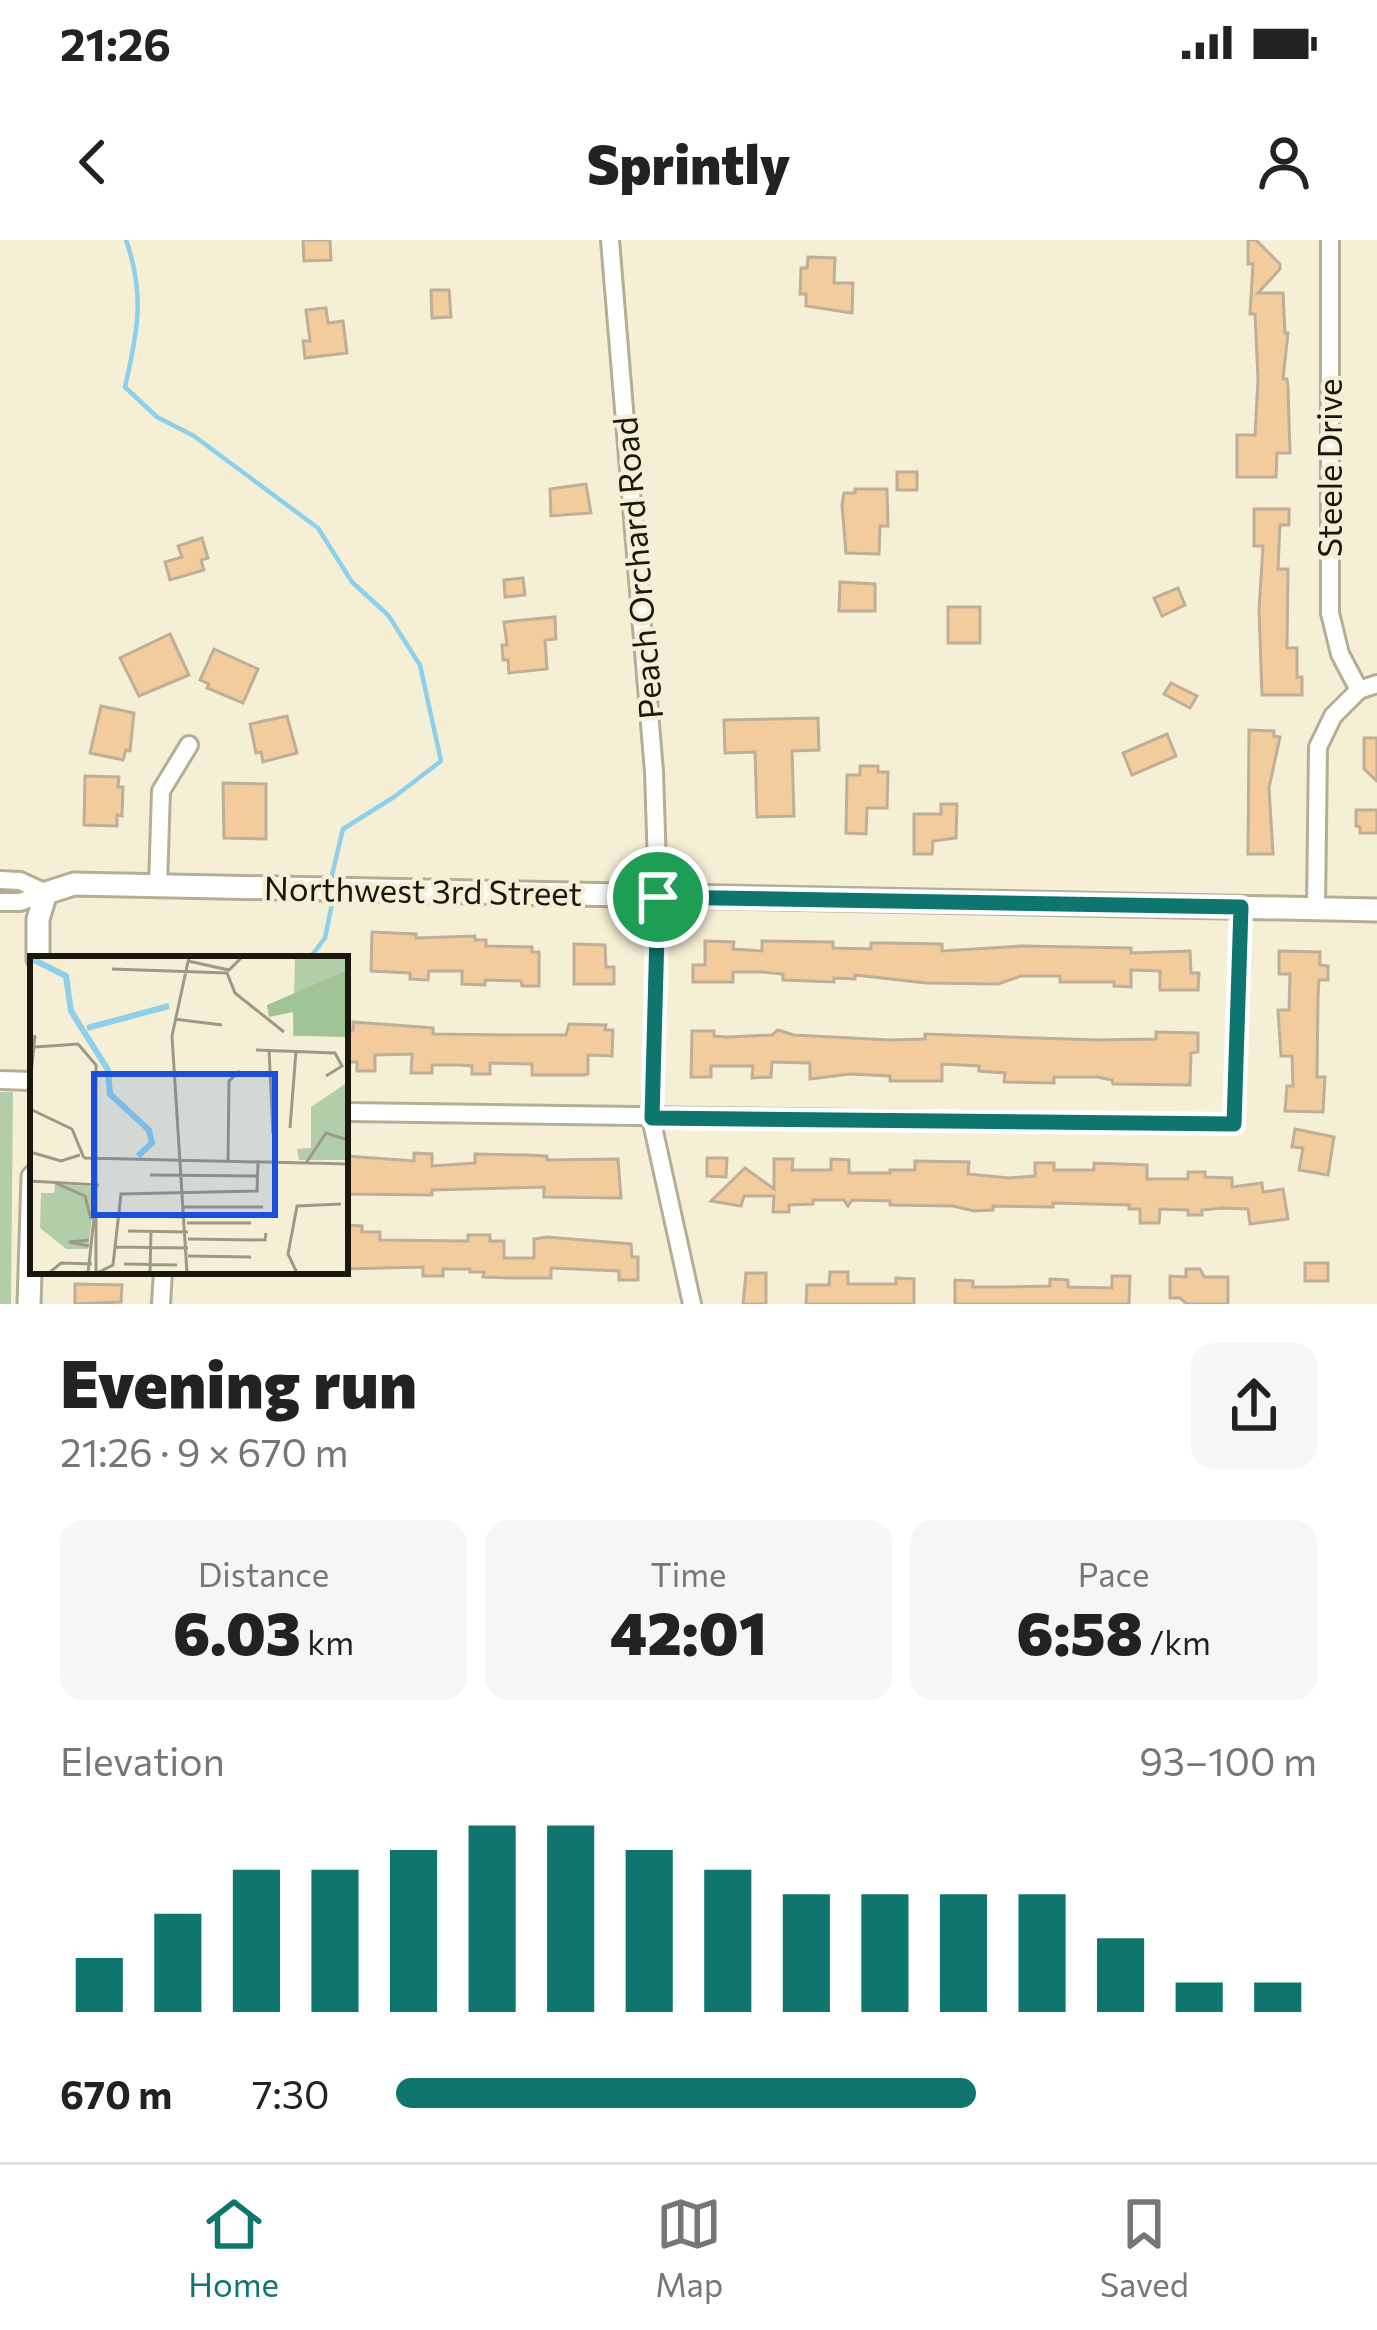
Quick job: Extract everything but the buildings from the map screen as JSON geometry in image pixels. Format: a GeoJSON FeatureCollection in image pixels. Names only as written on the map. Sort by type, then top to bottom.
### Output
{"type":"FeatureCollection","features":[{"type":"Feature","properties":{"kind":"street","name":"Peach Orchard Road"},"geometry":{"type":"LineString","coordinates":[[610,240],[654,772],[658,897],[652,1118],[692,1304]]}},
{"type":"Feature","properties":{"kind":"street","name":"Steele Drive"},"geometry":{"type":"LineString","coordinates":[[1330,240],[1330,613],[1340,654],[1368,687]]}},
{"type":"Feature","properties":{"kind":"street"},"geometry":{"type":"LineString","coordinates":[[1316,908],[1318,747],[1333,716],[1368,687]]}},
{"type":"Feature","properties":{"kind":"street"},"geometry":{"type":"LineString","coordinates":[[158,885],[161,791],[189,745]]}},
{"type":"Feature","properties":{"kind":"street"},"geometry":{"type":"LineString","coordinates":[[0,880],[20,881],[46,893]]}},
{"type":"Feature","properties":{"kind":"street","name":"Northwest 3rd Street"},"geometry":{"type":"LineString","coordinates":[[46,893],[74,884],[158,885],[1377,910]]}},
{"type":"Feature","properties":{"kind":"street"},"geometry":{"type":"LineString","coordinates":[[0,902],[20,902],[46,893]]}},
{"type":"Feature","properties":{"kind":"street"},"geometry":{"type":"LineString","coordinates":[[38,956],[38,919],[46,893]]}},
{"type":"Feature","properties":{"kind":"street"},"geometry":{"type":"LineString","coordinates":[[348,1112],[1234,1124],[1241,907]]}},
{"type":"Feature","properties":{"kind":"street"},"geometry":{"type":"LineString","coordinates":[[0,1079],[30,1082]]}},
{"type":"Feature","properties":{"kind":"street"},"geometry":{"type":"LineString","coordinates":[[29,1304],[30,1272]]}},
{"type":"Feature","properties":{"kind":"street"},"geometry":{"type":"LineString","coordinates":[[161,1304],[163,1274]]}},
{"type":"Feature","properties":{"kind":"green space"},"geometry":{"type":"Polygon","coordinates":[[[0,1092],[13,1092],[11,1304],[0,1304],[0,1092]]]}},
{"type":"Feature","properties":{"kind":"waterway"},"geometry":{"type":"LineString","coordinates":[[126,240],[136,278],[138,313],[125,387],[157,417],[194,436],[318,528],[352,582],[388,615],[420,665],[441,761],[343,829],[332,875]]}},
{"type":"Feature","properties":{"kind":"waterway"},"geometry":{"type":"LineString","coordinates":[[311,956],[325,938],[332,904]]}},
{"type":"Feature","properties":{"kind":"route"},"geometry":{"type":"LineString","coordinates":[[658,897],[1241,907],[1234,1124],[652,1118],[658,897]]}}]}
